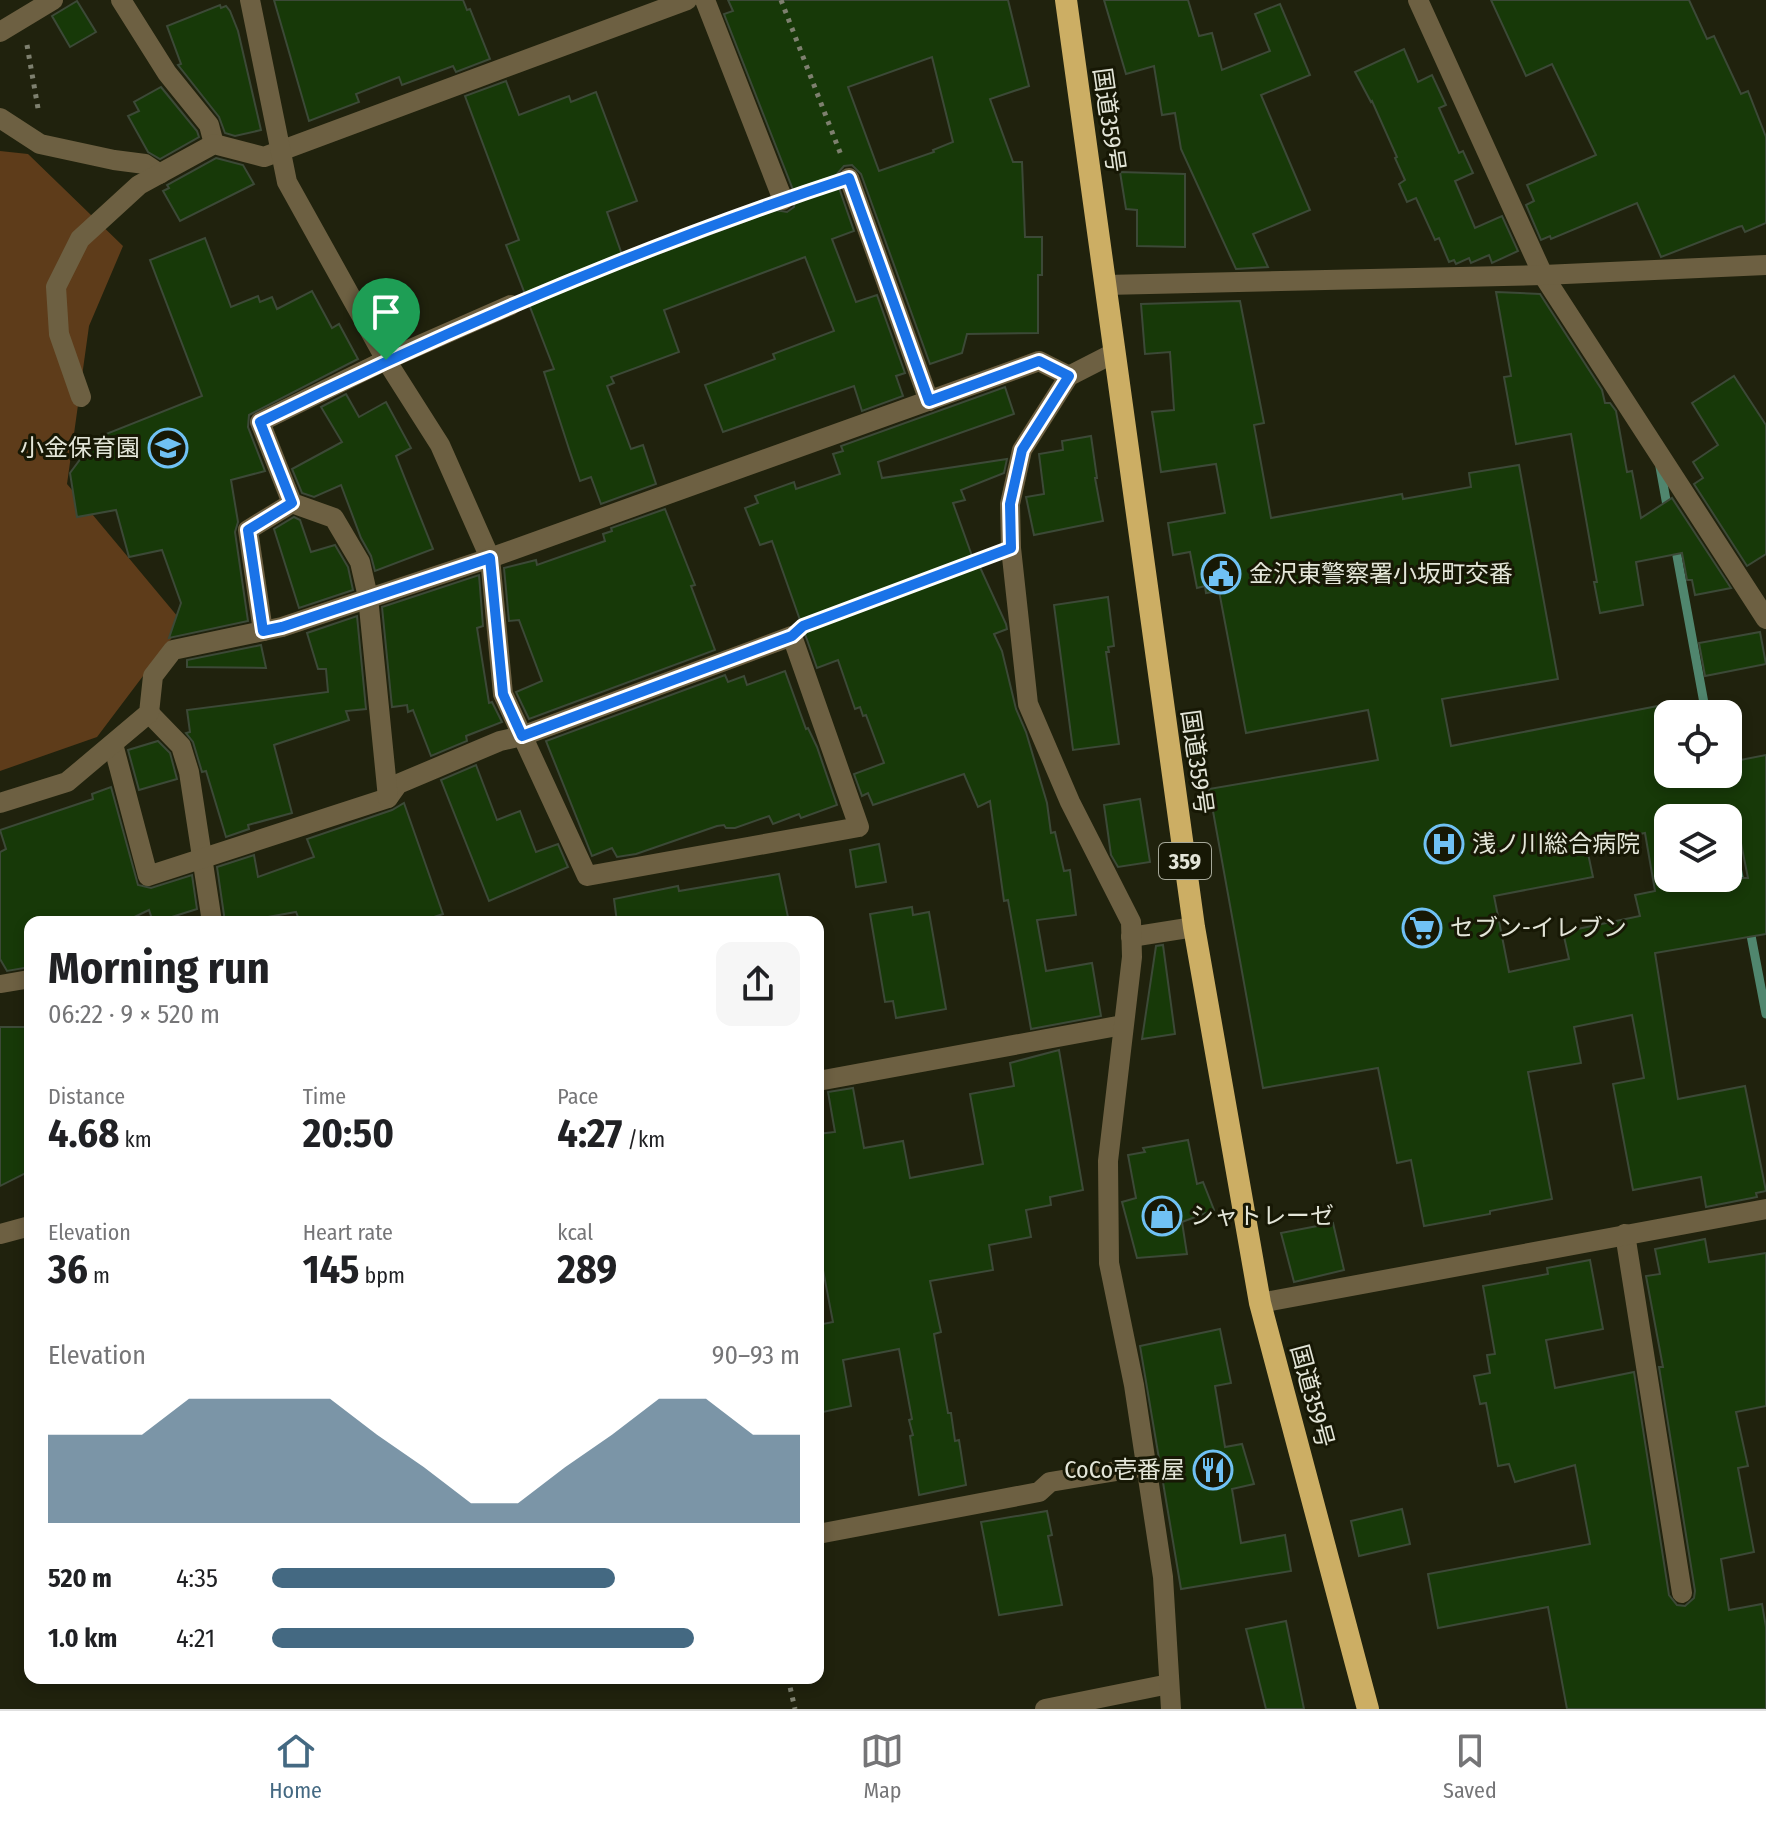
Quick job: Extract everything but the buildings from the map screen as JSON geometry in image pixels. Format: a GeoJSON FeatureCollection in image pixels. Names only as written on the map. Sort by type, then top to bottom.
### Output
{"type":"FeatureCollection","features":[{"type":"Feature","properties":{"kind":"highway","name":"国道359号"},"geometry":{"type":"LineString","coordinates":[[1066,0],[1194,927],[1260,1303],[1368,1709]]}},
{"type":"Feature","properties":{"kind":"street"},"geometry":{"type":"LineString","coordinates":[[0,32],[53,0]]}},
{"type":"Feature","properties":{"kind":"street"},"geometry":{"type":"LineString","coordinates":[[121,0],[167,73],[209,125],[214,144]]}},
{"type":"Feature","properties":{"kind":"street"},"geometry":{"type":"LineString","coordinates":[[113,744],[148,876],[388,798],[398,784],[500,741],[522,736],[792,636],[859,827],[587,876],[522,736],[503,694],[490,558],[440,445],[386,360],[287,182],[250,0]]}},
{"type":"Feature","properties":{"kind":"street"},"geometry":{"type":"LineString","coordinates":[[81,397],[59,334],[56,287],[80,239],[139,185],[214,144],[264,157],[687,0]]}},
{"type":"Feature","properties":{"kind":"street"},"geometry":{"type":"LineString","coordinates":[[705,0],[783,200]]}},
{"type":"Feature","properties":{"kind":"street"},"geometry":{"type":"LineString","coordinates":[[1418,0],[1543,275],[1766,619]]}},
{"type":"Feature","properties":{"kind":"street"},"geometry":{"type":"LineString","coordinates":[[0,118],[40,144],[145,164],[160,174]]}},
{"type":"Feature","properties":{"kind":"street"},"geometry":{"type":"LineString","coordinates":[[849,178],[929,401]]}},
{"type":"Feature","properties":{"kind":"street"},"geometry":{"type":"LineString","coordinates":[[1105,285],[1543,275],[1766,265]]}},
{"type":"Feature","properties":{"kind":"street"},"geometry":{"type":"LineString","coordinates":[[388,798],[368,597],[360,562],[334,518],[292,503],[260,422],[386,360],[511,305]]}},
{"type":"Feature","properties":{"kind":"street"},"geometry":{"type":"LineString","coordinates":[[1114,353],[1069,376],[1022,450],[1010,504],[1011,548],[1028,704],[1070,802],[1131,922],[1132,957],[1108,1161],[1109,1263],[1134,1385],[1163,1577],[1171,1709]]}},
{"type":"Feature","properties":{"kind":"street"},"geometry":{"type":"LineString","coordinates":[[0,803],[67,782],[149,713],[153,676],[173,650],[282,627],[490,558],[1039,361],[1069,376]]}},
{"type":"Feature","properties":{"kind":"street"},"geometry":{"type":"LineString","coordinates":[[263,631],[248,530],[292,503]]}},
{"type":"Feature","properties":{"kind":"street"},"geometry":{"type":"LineString","coordinates":[[149,713],[181,746],[189,772],[211,916]]}},
{"type":"Feature","properties":{"kind":"street"},"geometry":{"type":"LineString","coordinates":[[1131,937],[1194,927]]}},
{"type":"Feature","properties":{"kind":"street"},"geometry":{"type":"LineString","coordinates":[[824,1080],[1123,1025]]}},
{"type":"Feature","properties":{"kind":"street"},"geometry":{"type":"LineString","coordinates":[[1260,1303],[1766,1209]]}},
{"type":"Feature","properties":{"kind":"street"},"geometry":{"type":"LineString","coordinates":[[0,1234],[24,1228]]}},
{"type":"Feature","properties":{"kind":"street"},"geometry":{"type":"LineString","coordinates":[[1625,1234],[1682,1593]]}},
{"type":"Feature","properties":{"kind":"street"},"geometry":{"type":"LineString","coordinates":[[824,1533],[1039,1492],[1050,1482],[1147,1466]]}},
{"type":"Feature","properties":{"kind":"street"},"geometry":{"type":"LineString","coordinates":[[1045,1709],[1169,1684]]}},
{"type":"Feature","properties":{"kind":"lane"},"geometry":{"type":"LineString","coordinates":[[0,984],[24,980]]}},
{"type":"Feature","properties":{"kind":"path"},"geometry":{"type":"LineString","coordinates":[[511,305],[783,200],[849,178],[781,0]]}},
{"type":"Feature","properties":{"kind":"path"},"geometry":{"type":"LineString","coordinates":[[22,19],[39,115],[28,136]]}},
{"type":"Feature","properties":{"kind":"path"},"geometry":{"type":"LineString","coordinates":[[792,636],[803,626],[1011,548]]}},
{"type":"Feature","properties":{"kind":"path"},"geometry":{"type":"LineString","coordinates":[[789,1684],[795,1709]]}},
{"type":"Feature","properties":{"kind":"shaded area"},"geometry":{"type":"Polygon","coordinates":[[[0,151],[28,154],[123,246],[89,326],[67,484],[183,623],[97,737],[0,771],[0,151]]]}},
{"type":"Feature","properties":{"kind":"waterway"},"geometry":{"type":"LineString","coordinates":[[1660,467],[1668,511]]}},
{"type":"Feature","properties":{"kind":"waterway"},"geometry":{"type":"LineString","coordinates":[[1675,545],[1703,700]]}},
{"type":"Feature","properties":{"kind":"waterway"},"geometry":{"type":"LineString","coordinates":[[1749,925],[1766,1014]]}},
{"type":"Feature","properties":{"kind":"place","name":"小金保育園"},"geometry":{"type":"Point","coordinates":[168,448]}},
{"type":"Feature","properties":{"kind":"place","name":"金沢東警察署小坂町交番"},"geometry":{"type":"Point","coordinates":[1221,574]}},
{"type":"Feature","properties":{"kind":"place","name":"浅ノ川総合病院"},"geometry":{"type":"Point","coordinates":[1444,844]}},
{"type":"Feature","properties":{"kind":"place","name":"セブン-イレブン"},"geometry":{"type":"Point","coordinates":[1422,928]}},
{"type":"Feature","properties":{"kind":"place","name":"シャトレーゼ"},"geometry":{"type":"Point","coordinates":[1162,1216]}},
{"type":"Feature","properties":{"kind":"place","name":"CoCo壱番屋"},"geometry":{"type":"Point","coordinates":[1213,1470]}},
{"type":"Feature","properties":{"kind":"route"},"geometry":{"type":"LineString","coordinates":[[849,178],[929,401],[1039,361],[1069,376],[1022,450],[1010,504],[1011,548],[803,626],[792,636],[522,736],[503,694],[490,558],[263,631],[248,530],[292,503],[260,422],[386,360],[511,305],[783,200],[849,178]]}}]}
